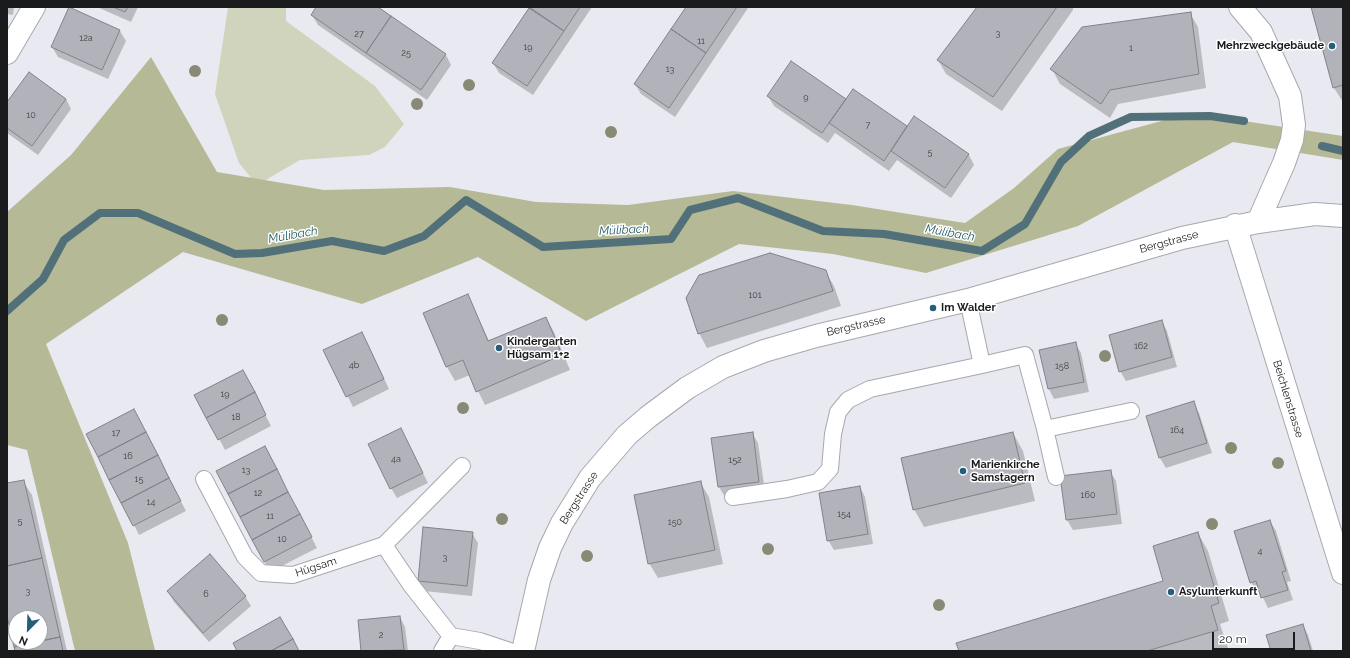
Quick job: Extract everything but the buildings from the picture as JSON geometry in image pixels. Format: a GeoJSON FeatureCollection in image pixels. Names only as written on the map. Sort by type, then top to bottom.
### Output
{"type":"FeatureCollection","features":[{"type":"Feature","properties":{"kind":"main road"},"geometry":{"type":"LineString","coordinates":[[7,53],[34,7]]}},
{"type":"Feature","properties":{"kind":"main road"},"geometry":{"type":"LineString","coordinates":[[1240,7],[1261,32],[1290,96],[1294,125],[1292,140],[1284,163],[1258,222]]}},
{"type":"Feature","properties":{"kind":"main road","name":"Bergstrasse"},"geometry":{"type":"LineString","coordinates":[[523,651],[539,580],[550,548],[562,523],[590,478],[627,435],[648,417],[686,388],[723,367],[764,351],[816,336],[968,300],[1182,238],[1235,225],[1315,214],[1343,216]]}},
{"type":"Feature","properties":{"kind":"main road","name":"Beichlenstrasse"},"geometry":{"type":"LineString","coordinates":[[1235,225],[1343,573]]}},
{"type":"Feature","properties":{"kind":"lane"},"geometry":{"type":"LineString","coordinates":[[968,300],[982,365]]}},
{"type":"Feature","properties":{"kind":"lane"},"geometry":{"type":"LineString","coordinates":[[733,497],[787,489],[818,482],[830,469],[838,412],[848,400],[870,389],[1024,355],[1045,429],[1056,477]]}},
{"type":"Feature","properties":{"kind":"lane"},"geometry":{"type":"LineString","coordinates":[[1045,429],[1131,411]]}},
{"type":"Feature","properties":{"kind":"lane","name":"Hügsam"},"geometry":{"type":"LineString","coordinates":[[204,479],[245,557],[261,573],[293,575],[384,545],[462,466]]}},
{"type":"Feature","properties":{"kind":"lane"},"geometry":{"type":"LineString","coordinates":[[384,545],[411,586],[451,636],[480,641],[510,651]]}},
{"type":"Feature","properties":{"kind":"lane"},"geometry":{"type":"LineString","coordinates":[[442,651],[451,636]]}},
{"type":"Feature","properties":{"kind":"green space"},"geometry":{"type":"Polygon","coordinates":[[[228,7],[286,7],[286,21],[375,86],[404,124],[385,147],[369,155],[300,160],[257,185],[239,163],[215,94],[228,7]]]}},
{"type":"Feature","properties":{"kind":"green space"},"geometry":{"type":"Polygon","coordinates":[[[151,57],[217,172],[324,190],[450,187],[536,202],[628,205],[733,191],[852,205],[965,223],[1014,188],[1058,149],[1191,113],[1343,136],[1343,160],[1233,142],[1078,226],[926,273],[833,254],[739,244],[586,321],[478,257],[362,304],[183,252],[46,344],[128,543],[155,650],[75,651],[27,450],[7,445],[7,212],[71,155],[151,57]]]}},
{"type":"Feature","properties":{"kind":"waterway","name":"Mülibach"},"geometry":{"type":"LineString","coordinates":[[7,311],[43,279],[64,240],[100,213],[138,213],[235,254],[262,253],[332,241],[384,251],[424,236],[466,200],[543,247],[671,239],[690,210],[738,198],[823,231],[884,234],[982,251],[1025,224],[1061,162],[1089,136],[1131,117],[1210,116],[1244,121]]}},
{"type":"Feature","properties":{"kind":"waterway","name":"Mülibach"},"geometry":{"type":"LineString","coordinates":[[1322,146],[1343,151]]}},
{"type":"Feature","properties":{"kind":"place","name":"Mehrzweckgebäude"},"geometry":{"type":"Point","coordinates":[1332,46]}},
{"type":"Feature","properties":{"kind":"place","name":"Im Walder"},"geometry":{"type":"Point","coordinates":[933,308]}},
{"type":"Feature","properties":{"kind":"place","name":"Kindergarten Hügsam 1+2"},"geometry":{"type":"Point","coordinates":[499,348]}},
{"type":"Feature","properties":{"kind":"place","name":"Marienkirche Samstagern"},"geometry":{"type":"Point","coordinates":[963,471]}},
{"type":"Feature","properties":{"kind":"place","name":"Asylunterkunft"},"geometry":{"type":"Point","coordinates":[1171,592]}}]}
